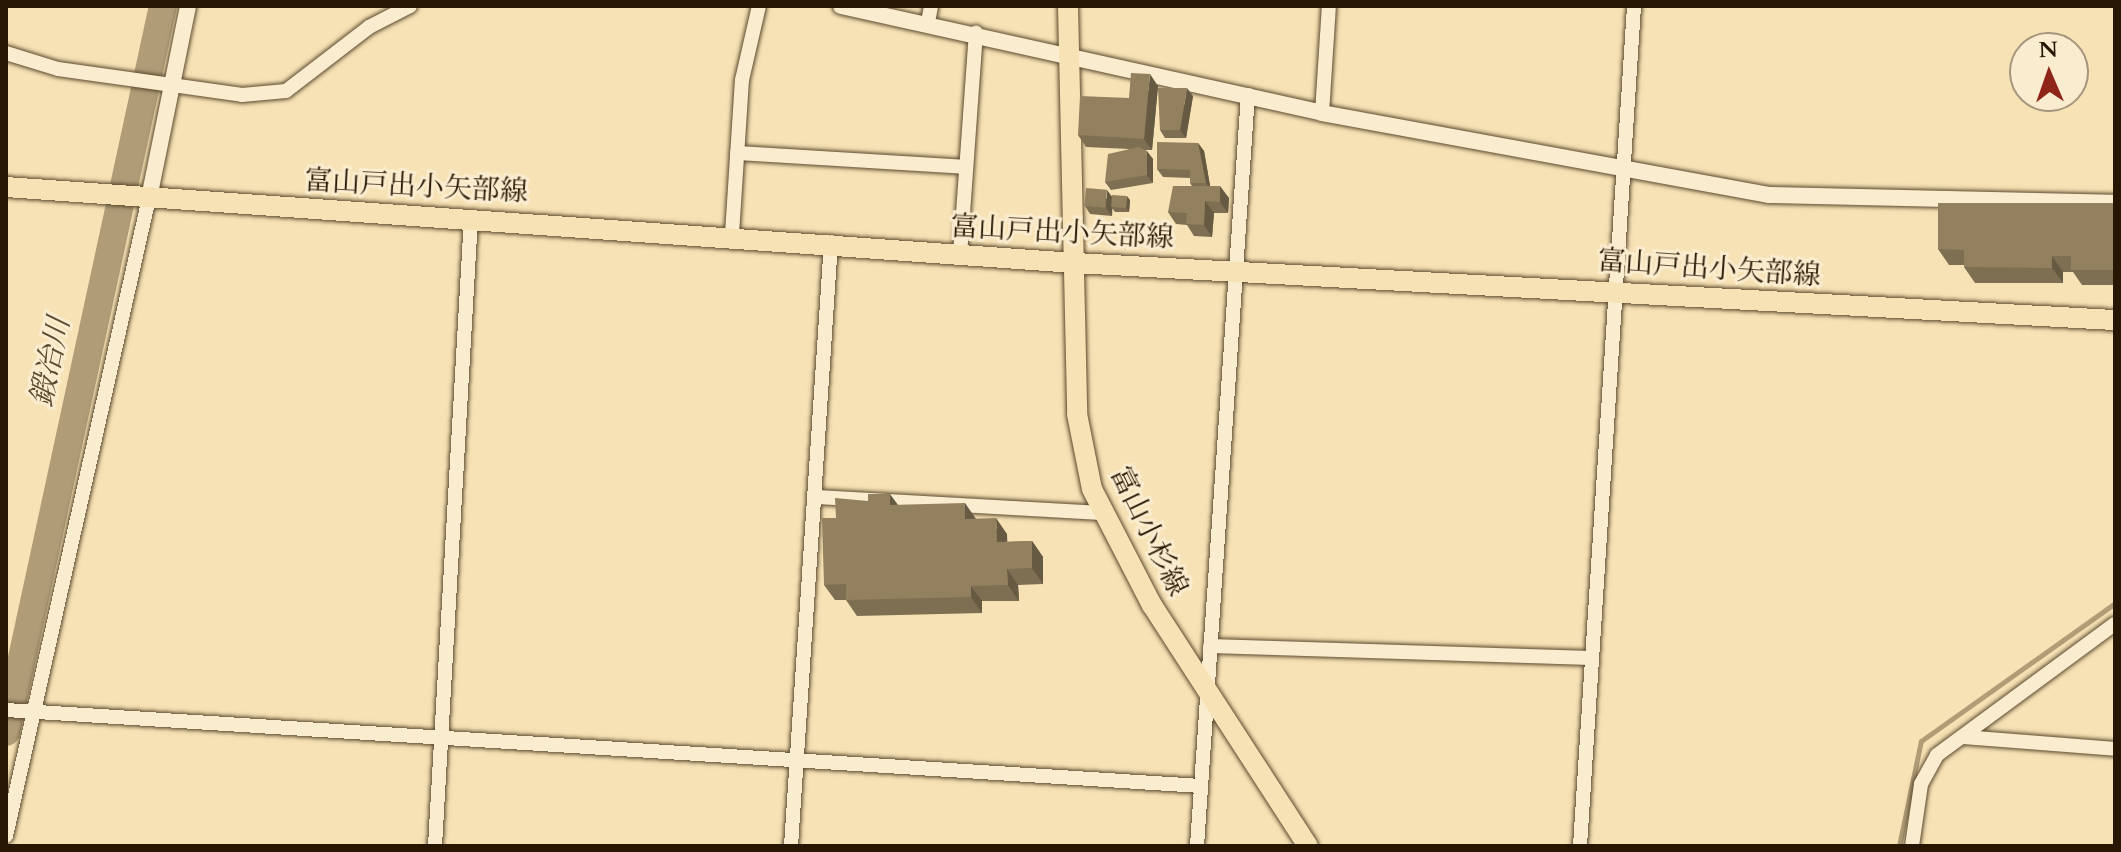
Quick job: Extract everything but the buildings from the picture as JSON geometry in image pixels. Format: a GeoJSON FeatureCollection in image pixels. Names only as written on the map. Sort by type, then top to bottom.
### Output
{"type":"FeatureCollection","features":[{"type":"Feature","properties":{"kind":"main road","name":"富山小杉線"},"geometry":{"type":"LineString","coordinates":[[1068,6],[1077,414],[1104,513],[1206,690],[1308,846]]}},
{"type":"Feature","properties":{"kind":"main road","name":"富山戸出小矢部線"},"geometry":{"type":"LineString","coordinates":[[6,187],[732,234],[1075,263],[1236,269],[2115,320]]}},
{"type":"Feature","properties":{"kind":"street"},"geometry":{"type":"LineString","coordinates":[[6,836],[188,6]]}},
{"type":"Feature","properties":{"kind":"street"},"geometry":{"type":"LineString","coordinates":[[6,53],[125,79],[242,95],[286,91],[369,27],[410,6]]}},
{"type":"Feature","properties":{"kind":"street"},"geometry":{"type":"LineString","coordinates":[[732,234],[742,80],[759,6]]}},
{"type":"Feature","properties":{"kind":"street"},"geometry":{"type":"LineString","coordinates":[[841,6],[929,14],[976,33],[1071,59],[1322,113],[1622,172],[1769,195],[2115,203]]}},
{"type":"Feature","properties":{"kind":"street"},"geometry":{"type":"LineString","coordinates":[[1322,113],[1329,6]]}},
{"type":"Feature","properties":{"kind":"street"},"geometry":{"type":"LineString","coordinates":[[1580,846],[1634,6]]}},
{"type":"Feature","properties":{"kind":"street"},"geometry":{"type":"LineString","coordinates":[[960,255],[976,33]]}},
{"type":"Feature","properties":{"kind":"street"},"geometry":{"type":"LineString","coordinates":[[1197,846],[1248,95]]}},
{"type":"Feature","properties":{"kind":"street"},"geometry":{"type":"LineString","coordinates":[[737,153],[965,167]]}},
{"type":"Feature","properties":{"kind":"street"},"geometry":{"type":"LineString","coordinates":[[435,846],[471,217]]}},
{"type":"Feature","properties":{"kind":"street"},"geometry":{"type":"LineString","coordinates":[[791,846],[831,242]]}},
{"type":"Feature","properties":{"kind":"street"},"geometry":{"type":"LineString","coordinates":[[815,497],[1104,513]]}},
{"type":"Feature","properties":{"kind":"street"},"geometry":{"type":"LineString","coordinates":[[1912,846],[1921,784],[1937,755],[2115,624]]}},
{"type":"Feature","properties":{"kind":"street"},"geometry":{"type":"LineString","coordinates":[[1210,646],[1592,658]]}},
{"type":"Feature","properties":{"kind":"street"},"geometry":{"type":"LineString","coordinates":[[6,710],[1201,786]]}},
{"type":"Feature","properties":{"kind":"street"},"geometry":{"type":"LineString","coordinates":[[1964,737],[2115,749]]}},
{"type":"Feature","properties":{"kind":"waterway","name":"鍛冶川"},"geometry":{"type":"LineString","coordinates":[[6,732],[163,6]]}},
{"type":"Feature","properties":{"kind":"waterway"},"geometry":{"type":"LineString","coordinates":[[1899,846],[1921,741],[2115,603]]}}]}
